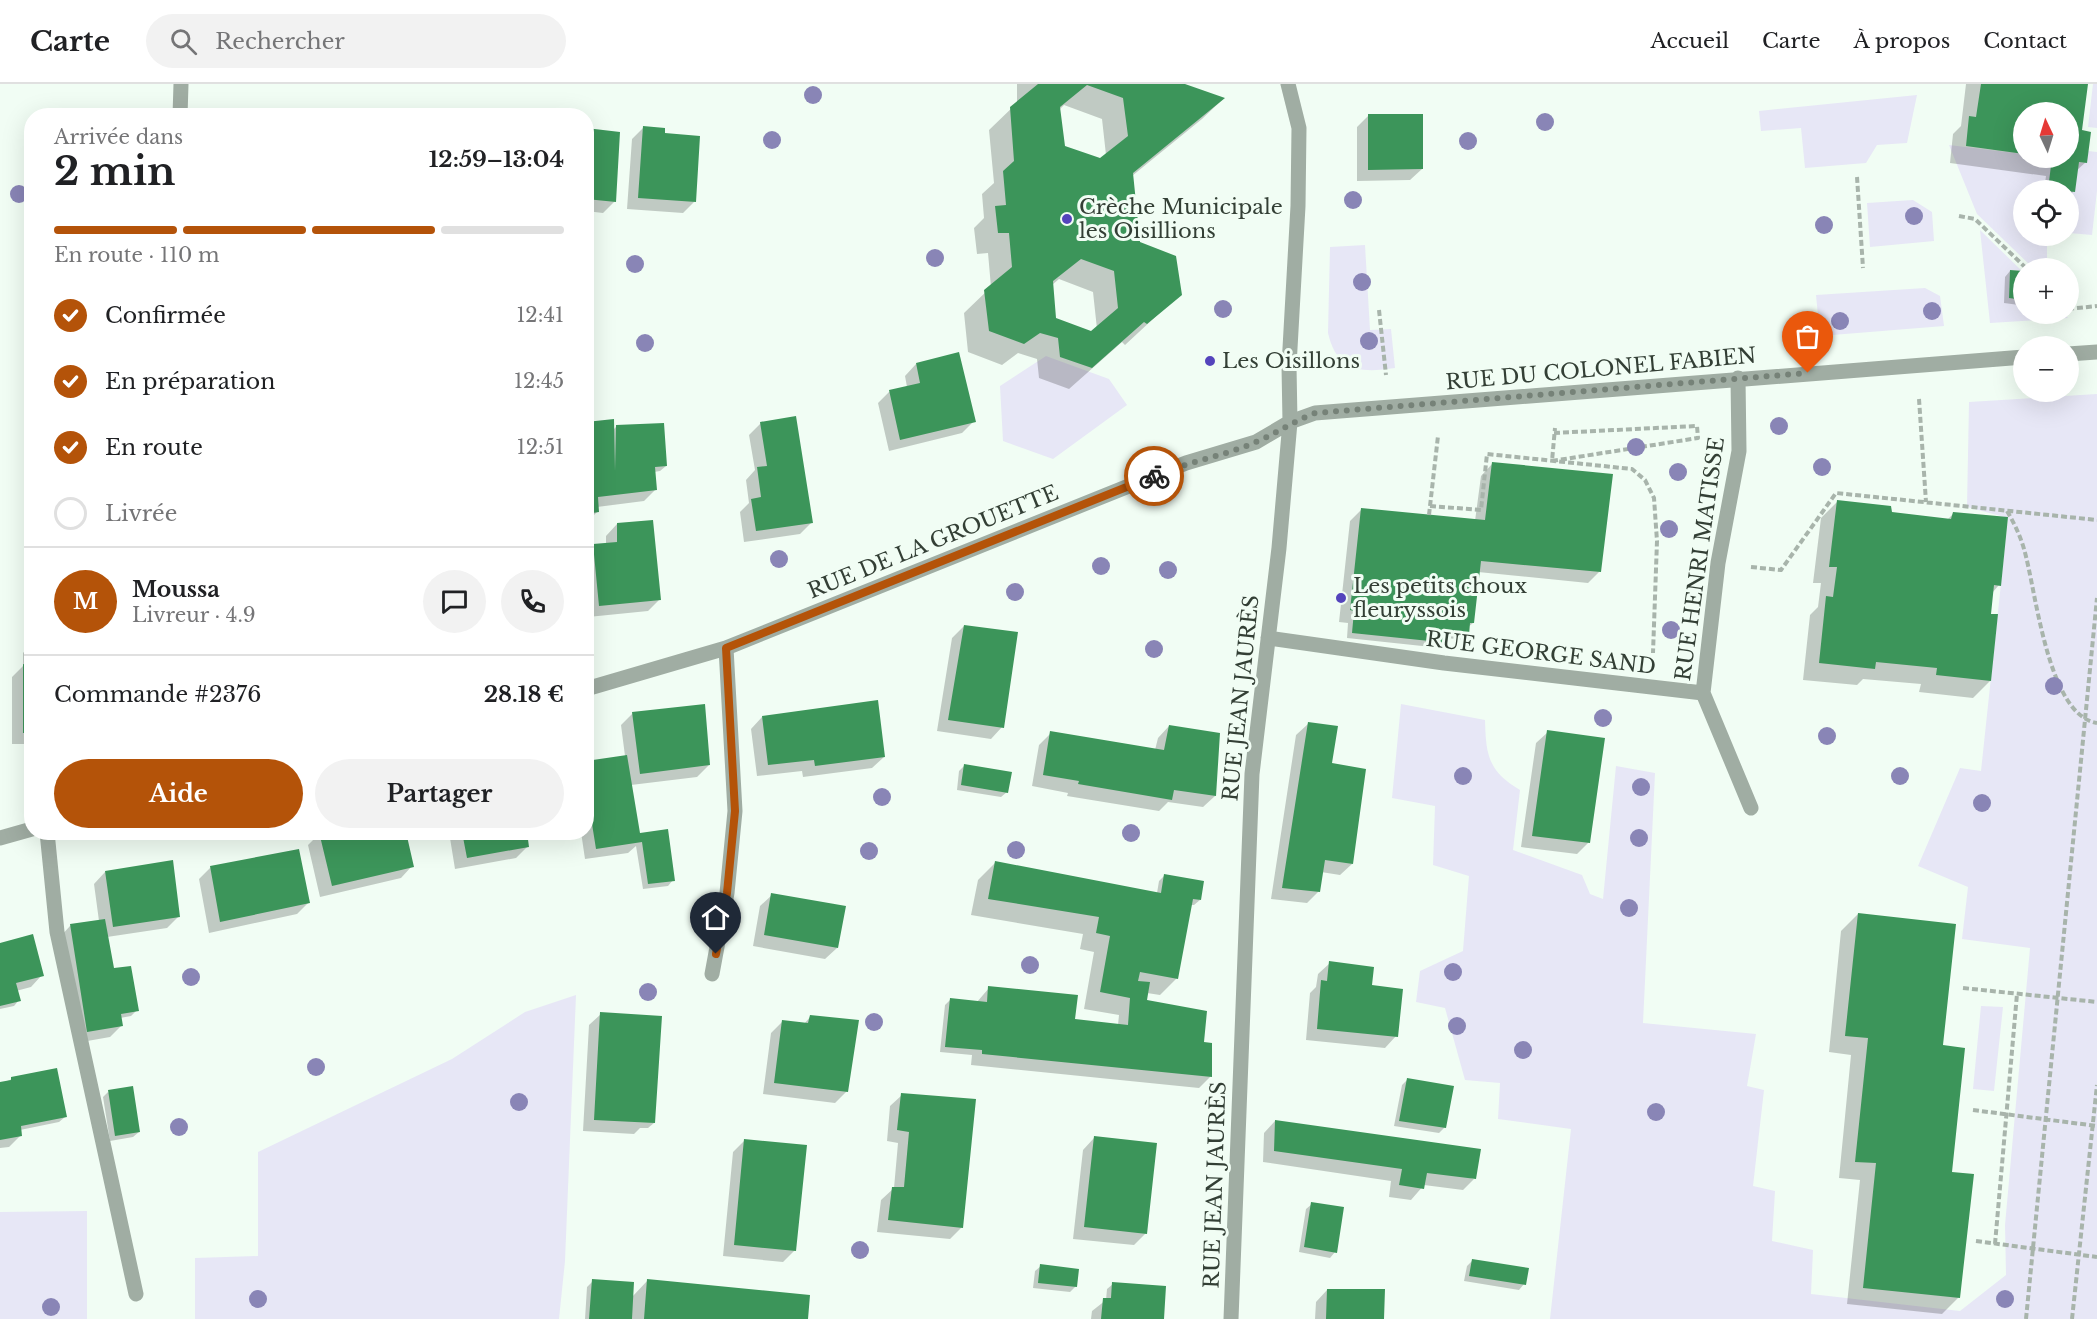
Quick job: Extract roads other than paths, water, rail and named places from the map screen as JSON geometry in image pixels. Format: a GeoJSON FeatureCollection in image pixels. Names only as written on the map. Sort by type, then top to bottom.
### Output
{"type":"FeatureCollection","features":[{"type":"Feature","properties":{"kind":"street"},"geometry":{"type":"LineString","coordinates":[[180,108],[181,84]]}},
{"type":"Feature","properties":{"kind":"street","name":"RUE JEAN JAURÈS"},"geometry":{"type":"LineString","coordinates":[[1231,1319],[1252,774],[1290,422],[1288,366],[1298,206],[1299,128],[1288,84]]}},
{"type":"Feature","properties":{"kind":"street"},"geometry":{"type":"LineString","coordinates":[[2079,353],[2097,352]]}},
{"type":"Feature","properties":{"kind":"street","name":"RUE DU COLONEL FABIEN"},"geometry":{"type":"LineString","coordinates":[[1290,422],[1315,413],[2013,358]]}},
{"type":"Feature","properties":{"kind":"street","name":"RUE HENRI MATISSE"},"geometry":{"type":"LineString","coordinates":[[1738,378],[1739,451],[1718,563],[1703,693],[1751,808]]}},
{"type":"Feature","properties":{"kind":"street","name":"RUE DE LA GROUETTE"},"geometry":{"type":"LineString","coordinates":[[594,687],[726,648],[1186,463],[1256,442],[1290,422]]}},
{"type":"Feature","properties":{"kind":"street","name":"RUE GEORGE SAND"},"geometry":{"type":"LineString","coordinates":[[1268,638],[1444,663],[1703,693]]}},
{"type":"Feature","properties":{"kind":"street"},"geometry":{"type":"LineString","coordinates":[[712,974],[727,893],[735,811],[726,648]]}},
{"type":"Feature","properties":{"kind":"street"},"geometry":{"type":"LineString","coordinates":[[0,838],[24,831]]}},
{"type":"Feature","properties":{"kind":"street"},"geometry":{"type":"LineString","coordinates":[[48,840],[57,932],[136,1294]]}},
{"type":"Feature","properties":{"kind":"place","name":"Crèche Municipale les Oisillions"},"geometry":{"type":"Point","coordinates":[1067,219]}},
{"type":"Feature","properties":{"kind":"place","name":"Les Oisillons"},"geometry":{"type":"Point","coordinates":[1210,361]}},
{"type":"Feature","properties":{"kind":"place","name":"Les petits choux fleuryssois"},"geometry":{"type":"Point","coordinates":[1341,598]}}]}
